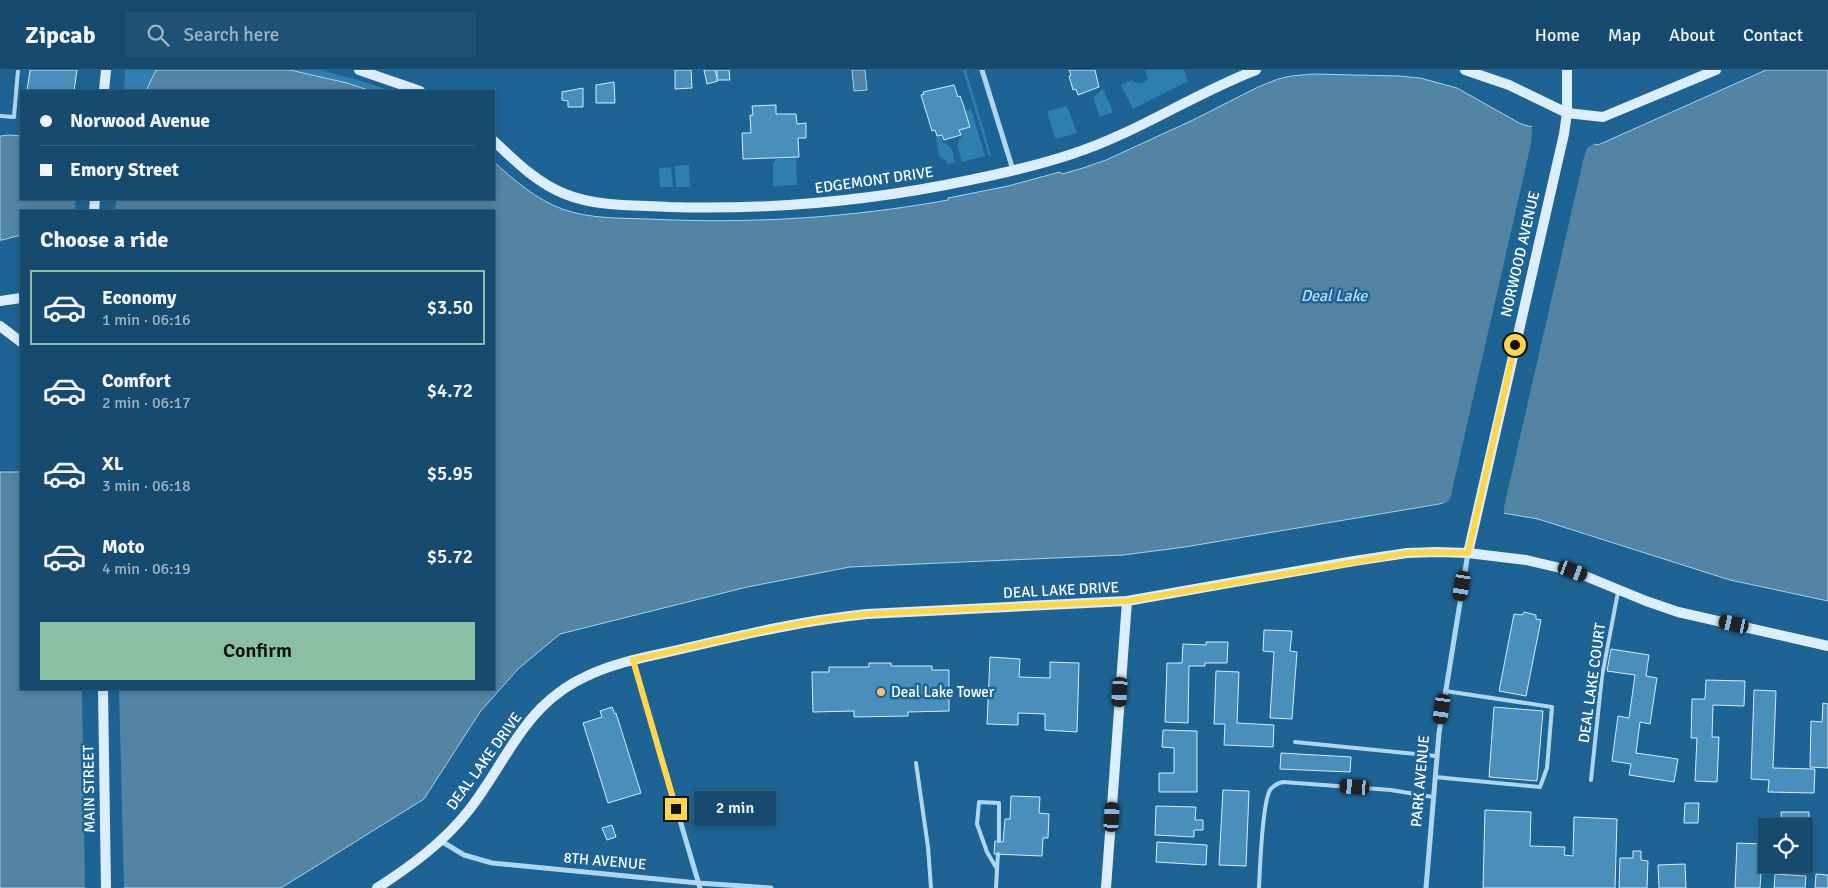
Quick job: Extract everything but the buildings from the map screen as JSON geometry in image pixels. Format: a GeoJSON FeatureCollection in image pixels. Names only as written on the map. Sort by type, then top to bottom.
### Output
{"type":"FeatureCollection","features":[{"type":"Feature","properties":{"kind":"street"},"geometry":{"type":"LineString","coordinates":[[104,90],[106,70]]}},
{"type":"Feature","properties":{"kind":"street"},"geometry":{"type":"LineString","coordinates":[[358,70],[417,90]]}},
{"type":"Feature","properties":{"kind":"street"},"geometry":{"type":"LineString","coordinates":[[982,70],[1013,171]]}},
{"type":"Feature","properties":{"kind":"street","name":"EDGEMONT DRIVE"},"geometry":{"type":"LineString","coordinates":[[495,142],[538,178],[564,194],[588,201],[626,205],[736,207],[862,199],[936,187],[1013,171],[1072,154],[1131,131],[1256,70]]}},
{"type":"Feature","properties":{"kind":"street"},"geometry":{"type":"LineString","coordinates":[[1465,70],[1516,88],[1568,113],[1603,117],[1716,70]]}},
{"type":"Feature","properties":{"kind":"street","name":"NORWOOD AVENUE"},"geometry":{"type":"LineString","coordinates":[[1479,499],[1564,134],[1568,113],[1568,70]]}},
{"type":"Feature","properties":{"kind":"street"},"geometry":{"type":"LineString","coordinates":[[0,301],[20,298]]}},
{"type":"Feature","properties":{"kind":"street"},"geometry":{"type":"LineString","coordinates":[[0,326],[20,341]]}},
{"type":"Feature","properties":{"kind":"street","name":"PARK AVENUE"},"geometry":{"type":"LineString","coordinates":[[1426,888],[1436,756],[1468,553],[1479,499]]}},
{"type":"Feature","properties":{"kind":"street","name":"DEAL LAKE DRIVE"},"geometry":{"type":"LineString","coordinates":[[377,888],[407,868],[441,841],[469,810],[514,742],[540,710],[550,700],[585,676],[633,660],[773,628],[829,618],[867,614],[1127,601],[1407,553],[1437,552],[1468,553],[1526,560],[1573,571],[1678,612],[1828,646]]}},
{"type":"Feature","properties":{"kind":"street"},"geometry":{"type":"LineString","coordinates":[[1106,888],[1127,601]]}},
{"type":"Feature","properties":{"kind":"street"},"geometry":{"type":"LineString","coordinates":[[633,660],[699,885]]}},
{"type":"Feature","properties":{"kind":"street","name":"MAIN STREET"},"geometry":{"type":"LineString","coordinates":[[103,690],[106,888]]}},
{"type":"Feature","properties":{"kind":"street","name":"8TH AVENUE"},"geometry":{"type":"LineString","coordinates":[[441,841],[464,855],[492,863],[699,885],[771,888]]}},
{"type":"Feature","properties":{"kind":"lane"},"geometry":{"type":"LineString","coordinates":[[0,116],[14,117],[18,70]]}},
{"type":"Feature","properties":{"kind":"lane","name":"DEAL LAKE COURT"},"geometry":{"type":"LineString","coordinates":[[1591,780],[1602,676],[1618,590]]}},
{"type":"Feature","properties":{"kind":"lane"},"geometry":{"type":"LineString","coordinates":[[1435,777],[1540,787],[1547,768],[1552,707],[1445,691]]}},
{"type":"Feature","properties":{"kind":"lane"},"geometry":{"type":"LineString","coordinates":[[1295,742],[1436,756]]}},
{"type":"Feature","properties":{"kind":"lane"},"geometry":{"type":"LineString","coordinates":[[916,763],[928,847],[931,888]]}},
{"type":"Feature","properties":{"kind":"lane"},"geometry":{"type":"LineString","coordinates":[[1258,888],[1265,807],[1270,791],[1276,784],[1283,782],[1390,790],[1433,797]]}},
{"type":"Feature","properties":{"kind":"lane"},"geometry":{"type":"LineString","coordinates":[[997,869],[987,852],[977,824],[979,802],[999,802],[999,841]]}},
{"type":"Feature","properties":{"kind":"lane"},"geometry":{"type":"LineString","coordinates":[[996,888],[998,854]]}},
{"type":"Feature","properties":{"kind":"shaded area"},"geometry":{"type":"Polygon","coordinates":[[[125,70],[319,70],[389,90],[124,90],[125,70]]]}},
{"type":"Feature","properties":{"kind":"shaded area"},"geometry":{"type":"Polygon","coordinates":[[[963,70],[966,70],[991,155],[989,156],[963,70]]]}},
{"type":"Feature","properties":{"kind":"shaded area"},"geometry":{"type":"Polygon","coordinates":[[[1145,70],[1184,70],[1188,81],[1133,109],[1121,85],[1132,80],[1138,83],[1144,82],[1148,79],[1145,70]]]}},
{"type":"Feature","properties":{"kind":"shaded area"},"geometry":{"type":"Polygon","coordinates":[[[1103,89],[1113,112],[1100,117],[1093,97],[1103,89]]]}},
{"type":"Feature","properties":{"kind":"shaded area"},"geometry":{"type":"Polygon","coordinates":[[[1067,106],[1077,133],[1055,139],[1047,111],[1067,106]]]}},
{"type":"Feature","properties":{"kind":"shaded area"},"geometry":{"type":"Polygon","coordinates":[[[971,109],[985,156],[962,162],[957,145],[959,139],[962,138],[959,130],[970,127],[966,111],[971,109]]]}},
{"type":"Feature","properties":{"kind":"shaded area"},"geometry":{"type":"Polygon","coordinates":[[[941,135],[943,143],[949,145],[952,150],[955,163],[947,164],[946,160],[939,156],[936,137],[941,135]]]}},
{"type":"Feature","properties":{"kind":"shaded area"},"geometry":{"type":"Polygon","coordinates":[[[796,158],[797,185],[773,186],[773,164],[776,159],[796,158]]]}},
{"type":"Feature","properties":{"kind":"shaded area"},"geometry":{"type":"Polygon","coordinates":[[[689,165],[690,187],[676,187],[675,166],[689,165]]]}},
{"type":"Feature","properties":{"kind":"shaded area"},"geometry":{"type":"Polygon","coordinates":[[[671,167],[673,187],[660,187],[659,168],[671,167]]]}},
{"type":"Feature","properties":{"kind":"water"},"geometry":{"type":"Polygon","coordinates":[[[156,70],[290,70],[347,83],[368,90],[146,90],[156,70]]]}},
{"type":"Feature","properties":{"kind":"water"},"geometry":{"type":"Polygon","coordinates":[[[852,70],[865,70],[867,90],[854,91],[852,70]]]}},
{"type":"Feature","properties":{"kind":"water","name":"Deal Lake"},"geometry":{"type":"Polygon","coordinates":[[[1766,70],[1828,70],[1828,601],[1730,580],[1538,519],[1445,503],[1185,547],[1123,555],[850,567],[747,587],[560,634],[518,669],[480,712],[424,799],[281,888],[0,888],[0,472],[20,472],[20,690],[495,690],[495,210],[20,210],[20,235],[0,240],[0,136],[20,136],[20,200],[495,200],[495,163],[518,183],[543,200],[562,209],[583,215],[616,218],[724,221],[799,218],[911,206],[948,200],[948,198],[1008,186],[1060,172],[1062,174],[1106,160],[1278,79],[1312,74],[1420,78],[1457,88],[1521,124],[1598,145],[1766,70]]]}},
{"type":"Feature","properties":{"kind":"pier"},"geometry":{"type":"Polygon","coordinates":[[[1540,126],[1597,142],[1587,148],[1584,157],[1504,507],[1504,514],[1506,516],[1439,505],[1449,501],[1451,495],[1531,144],[1531,127],[1540,126]]]}},
{"type":"Feature","properties":{"kind":"pier"},"geometry":{"type":"Polygon","coordinates":[[[76,200],[116,200],[115,210],[75,210],[76,200]]]}},
{"type":"Feature","properties":{"kind":"pier"},"geometry":{"type":"Polygon","coordinates":[[[82,690],[119,690],[124,888],[85,888],[82,690]]]}},
{"type":"Feature","properties":{"kind":"place","name":"Deal Lake Tower"},"geometry":{"type":"Point","coordinates":[881,692]}},
{"type":"Feature","properties":{"kind":"route"},"geometry":{"type":"LineString","coordinates":[[676,809],[633,660],[773,628],[829,618],[867,614],[1127,601],[1407,553],[1468,553],[1515,345]]}}]}
